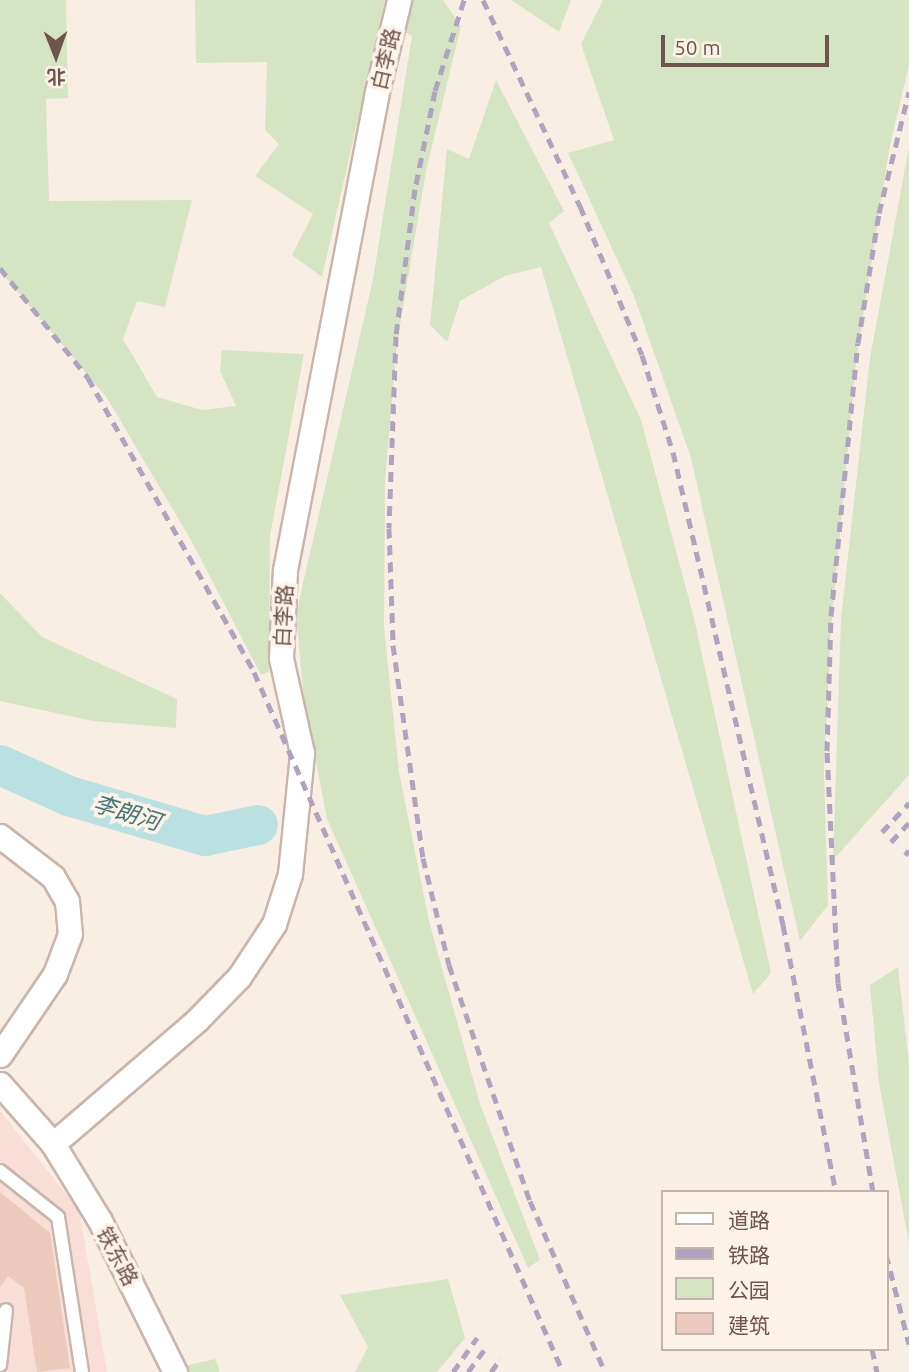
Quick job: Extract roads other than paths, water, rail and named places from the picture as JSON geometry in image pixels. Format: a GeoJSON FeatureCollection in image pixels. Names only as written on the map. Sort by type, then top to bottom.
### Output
{"type":"FeatureCollection","features":[{"type":"Feature","properties":{"kind":"street","name":"白李路"},"geometry":{"type":"LineString","coordinates":[[53,1144],[197,1020],[239,977],[274,925],[290,874],[302,753],[281,658],[285,570],[376,96],[399,0]]}},
{"type":"Feature","properties":{"kind":"street"},"geometry":{"type":"LineString","coordinates":[[0,836],[54,877],[67,901],[70,934],[55,974],[0,1055]]}},
{"type":"Feature","properties":{"kind":"street","name":"铁东路"},"geometry":{"type":"LineString","coordinates":[[0,1084],[53,1144],[100,1222],[175,1372]]}},
{"type":"Feature","properties":{"kind":"lane"},"geometry":{"type":"LineString","coordinates":[[0,1171],[58,1217],[82,1372]]}},
{"type":"Feature","properties":{"kind":"lane"},"geometry":{"type":"LineString","coordinates":[[0,1365],[6,1310]]}},
{"type":"Feature","properties":{"kind":"waterway","name":"李朗河"},"geometry":{"type":"LineString","coordinates":[[0,765],[69,796],[205,836],[258,825]]}},
{"type":"Feature","properties":{"kind":"railway"},"geometry":{"type":"LineString","coordinates":[[464,0],[435,91],[415,189],[396,336],[389,528],[393,645],[423,858],[449,965],[530,1201],[605,1372]]}},
{"type":"Feature","properties":{"kind":"railway"},"geometry":{"type":"LineString","coordinates":[[483,0],[580,206],[642,355],[673,452],[783,925],[836,1190]]}},
{"type":"Feature","properties":{"kind":"railway"},"geometry":{"type":"LineString","coordinates":[[873,1190],[838,983],[827,751],[831,616],[858,343],[879,213],[909,92]]}},
{"type":"Feature","properties":{"kind":"railway"},"geometry":{"type":"LineString","coordinates":[[0,268],[88,378],[254,672],[563,1372]]}},
{"type":"Feature","properties":{"kind":"railway"},"geometry":{"type":"LineString","coordinates":[[882,832],[909,803]]}},
{"type":"Feature","properties":{"kind":"railway"},"geometry":{"type":"LineString","coordinates":[[891,842],[909,823]]}},
{"type":"Feature","properties":{"kind":"railway"},"geometry":{"type":"LineString","coordinates":[[905,855],[909,850]]}},
{"type":"Feature","properties":{"kind":"railway"},"geometry":{"type":"LineString","coordinates":[[888,1262],[909,1344]]}},
{"type":"Feature","properties":{"kind":"railway"},"geometry":{"type":"LineString","coordinates":[[453,1372],[477,1338]]}},
{"type":"Feature","properties":{"kind":"railway"},"geometry":{"type":"LineString","coordinates":[[468,1372],[486,1347]]}},
{"type":"Feature","properties":{"kind":"railway"},"geometry":{"type":"LineString","coordinates":[[872,1351],[877,1372]]}},
{"type":"Feature","properties":{"kind":"railway"},"geometry":{"type":"LineString","coordinates":[[491,1372],[501,1358]]}}]}
